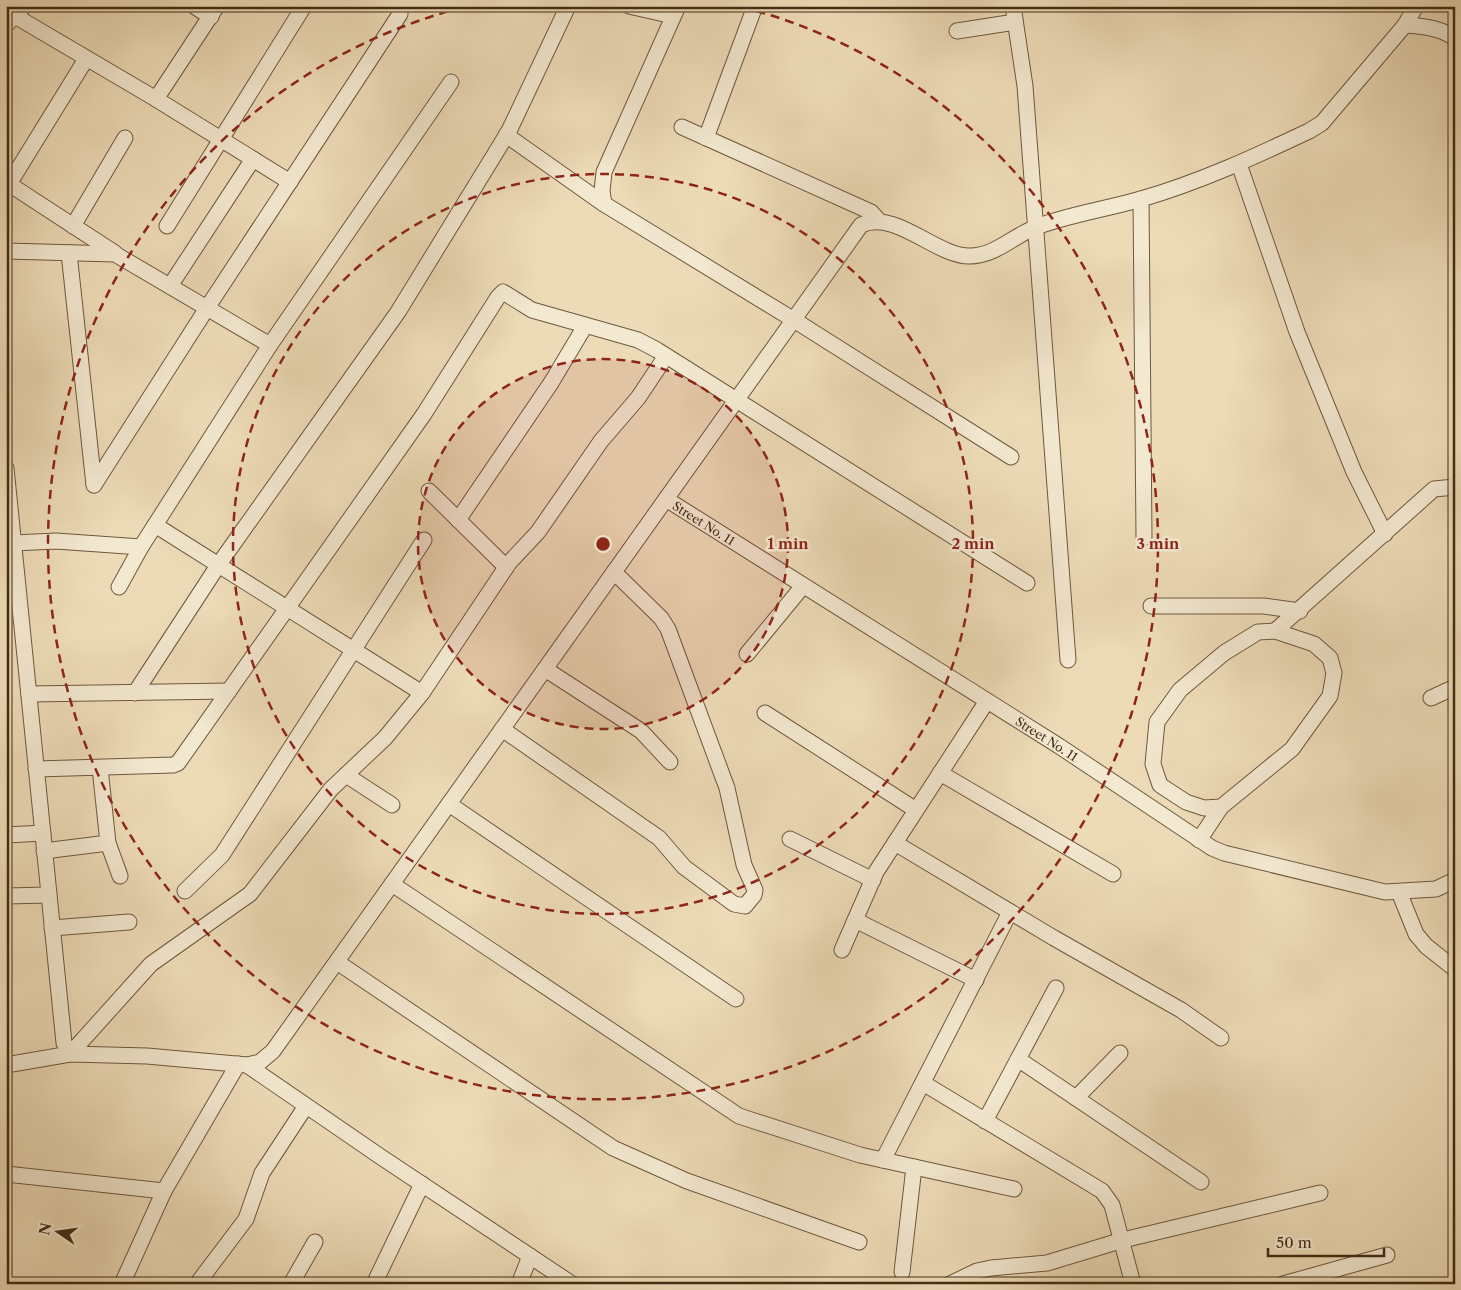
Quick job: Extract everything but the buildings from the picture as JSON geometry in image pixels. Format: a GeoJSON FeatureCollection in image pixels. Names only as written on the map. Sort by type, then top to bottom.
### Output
{"type":"FeatureCollection","features":[{"type":"Feature","properties":{"kind":"street"},"geometry":{"type":"LineString","coordinates":[[156,99],[214,12],[194,6]]}},
{"type":"Feature","properties":{"kind":"street"},"geometry":{"type":"LineString","coordinates":[[167,226],[304,6]]}},
{"type":"Feature","properties":{"kind":"street"},"geometry":{"type":"LineString","coordinates":[[135,693],[220,564],[398,312],[506,135],[568,6]]}},
{"type":"Feature","properties":{"kind":"street"},"geometry":{"type":"LineString","coordinates":[[604,204],[602,191],[604,172],[675,11],[629,6]]}},
{"type":"Feature","properties":{"kind":"street"},"geometry":{"type":"LineString","coordinates":[[706,138],[756,6]]}},
{"type":"Feature","properties":{"kind":"street"},"geometry":{"type":"LineString","coordinates":[[1013,6],[1025,86],[1034,227],[1068,660]]}},
{"type":"Feature","properties":{"kind":"street"},"geometry":{"type":"LineString","coordinates":[[6,1065],[70,1054],[147,1056],[243,1064],[260,1062],[273,1051],[861,225],[869,221],[879,221],[968,256],[986,254],[1034,227],[1141,199],[1219,173],[1309,131],[1322,123],[1405,25],[1416,6]]}},
{"type":"Feature","properties":{"kind":"street"},"geometry":{"type":"LineString","coordinates":[[69,252],[94,486],[207,308],[400,14]]}},
{"type":"Feature","properties":{"kind":"street"},"geometry":{"type":"LineString","coordinates":[[15,16],[156,99],[290,182]]}},
{"type":"Feature","properties":{"kind":"street"},"geometry":{"type":"LineString","coordinates":[[957,31],[1015,22]]}},
{"type":"Feature","properties":{"kind":"street"},"geometry":{"type":"LineString","coordinates":[[1405,25],[1426,26],[1446,32],[1455,38]]}},
{"type":"Feature","properties":{"kind":"street"},"geometry":{"type":"LineString","coordinates":[[86,58],[9,184],[115,254],[270,345]]}},
{"type":"Feature","properties":{"kind":"street"},"geometry":{"type":"LineString","coordinates":[[119,586],[141,547],[270,345],[451,82]]}},
{"type":"Feature","properties":{"kind":"street"},"geometry":{"type":"LineString","coordinates":[[682,127],[871,212],[879,221]]}},
{"type":"Feature","properties":{"kind":"street"},"geometry":{"type":"LineString","coordinates":[[506,135],[604,204],[794,320],[1011,457]]}},
{"type":"Feature","properties":{"kind":"street"},"geometry":{"type":"LineString","coordinates":[[73,226],[126,138]]}},
{"type":"Feature","properties":{"kind":"street"},"geometry":{"type":"LineString","coordinates":[[170,286],[253,160]]}},
{"type":"Feature","properties":{"kind":"street"},"geometry":{"type":"LineString","coordinates":[[1239,164],[1296,332],[1354,472],[1385,534]]}},
{"type":"Feature","properties":{"kind":"street"},"geometry":{"type":"LineString","coordinates":[[1141,199],[1144,537]]}},
{"type":"Feature","properties":{"kind":"street"},"geometry":{"type":"LineString","coordinates":[[6,250],[115,254]]}},
{"type":"Feature","properties":{"kind":"street"},"geometry":{"type":"LineString","coordinates":[[36,768],[173,766],[178,763],[424,414],[503,292],[532,310],[545,315],[638,340],[1027,582]]}},
{"type":"Feature","properties":{"kind":"street"},"geometry":{"type":"LineString","coordinates":[[458,520],[551,383],[585,326]]}},
{"type":"Feature","properties":{"kind":"street"},"geometry":{"type":"LineString","coordinates":[[70,1054],[151,964],[250,894],[331,789],[386,738],[422,693],[506,567],[538,532],[601,441],[638,398],[666,356]]}},
{"type":"Feature","properties":{"kind":"street"},"geometry":{"type":"LineString","coordinates":[[6,468],[7,499],[29,694],[64,1043],[70,1054]]}},
{"type":"Feature","properties":{"kind":"street"},"geometry":{"type":"LineString","coordinates":[[1276,631],[1434,489],[1455,487]]}},
{"type":"Feature","properties":{"kind":"street"},"geometry":{"type":"LineString","coordinates":[[429,491],[506,567]]}},
{"type":"Feature","properties":{"kind":"street","name":"Street No. 11"},"geometry":{"type":"LineString","coordinates":[[666,499],[1059,746],[1199,840],[1224,853],[1385,892],[1436,889],[1455,880]]}},
{"type":"Feature","properties":{"kind":"street"},"geometry":{"type":"LineString","coordinates":[[155,525],[220,564],[422,693]]}},
{"type":"Feature","properties":{"kind":"street"},"geometry":{"type":"LineString","coordinates":[[185,891],[222,855],[424,540]]}},
{"type":"Feature","properties":{"kind":"street"},"geometry":{"type":"LineString","coordinates":[[13,543],[56,541],[141,547]]}},
{"type":"Feature","properties":{"kind":"street"},"geometry":{"type":"LineString","coordinates":[[502,729],[659,838],[684,867],[734,904],[745,906],[754,895],[754,886],[744,865],[727,788],[668,629],[661,618],[614,572]]}},
{"type":"Feature","properties":{"kind":"street"},"geometry":{"type":"LineString","coordinates":[[747,654],[803,586]]}},
{"type":"Feature","properties":{"kind":"street"},"geometry":{"type":"LineString","coordinates":[[1151,606],[1264,606],[1300,610]]}},
{"type":"Feature","properties":{"kind":"street"},"geometry":{"type":"LineString","coordinates":[[1199,840],[1221,807],[1292,749],[1330,696],[1334,673],[1330,658],[1314,644],[1276,631],[1258,632],[1224,653],[1180,690],[1157,722],[1153,764],[1160,785],[1186,802],[1204,808],[1221,807]]}},
{"type":"Feature","properties":{"kind":"street"},"geometry":{"type":"LineString","coordinates":[[545,669],[641,731],[670,762]]}},
{"type":"Feature","properties":{"kind":"street"},"geometry":{"type":"LineString","coordinates":[[1431,698],[1455,687]]}},
{"type":"Feature","properties":{"kind":"street"},"geometry":{"type":"LineString","coordinates":[[29,694],[229,691]]}},
{"type":"Feature","properties":{"kind":"street"},"geometry":{"type":"LineString","coordinates":[[842,950],[873,880],[940,772],[987,701]]}},
{"type":"Feature","properties":{"kind":"street"},"geometry":{"type":"LineString","coordinates":[[765,713],[916,810]]}},
{"type":"Feature","properties":{"kind":"street"},"geometry":{"type":"LineString","coordinates":[[100,768],[108,843],[120,876]]}},
{"type":"Feature","properties":{"kind":"street"},"geometry":{"type":"LineString","coordinates":[[940,772],[1113,874]]}},
{"type":"Feature","properties":{"kind":"street"},"geometry":{"type":"LineString","coordinates":[[346,775],[392,805]]}},
{"type":"Feature","properties":{"kind":"street"},"geometry":{"type":"LineString","coordinates":[[449,804],[736,999]]}},
{"type":"Feature","properties":{"kind":"street"},"geometry":{"type":"LineString","coordinates":[[6,834],[42,833]]}},
{"type":"Feature","properties":{"kind":"street"},"geometry":{"type":"LineString","coordinates":[[790,839],[873,880]]}},
{"type":"Feature","properties":{"kind":"street"},"geometry":{"type":"LineString","coordinates":[[44,851],[108,843]]}},
{"type":"Feature","properties":{"kind":"street"},"geometry":{"type":"LineString","coordinates":[[895,843],[1010,912],[1181,1010],[1221,1038]]}},
{"type":"Feature","properties":{"kind":"street"},"geometry":{"type":"LineString","coordinates":[[392,884],[739,1116],[883,1160],[1014,1189]]}},
{"type":"Feature","properties":{"kind":"street"},"geometry":{"type":"LineString","coordinates":[[1399,892],[1416,934],[1426,946],[1455,970]]}},
{"type":"Feature","properties":{"kind":"street"},"geometry":{"type":"LineString","coordinates":[[6,896],[49,895]]}},
{"type":"Feature","properties":{"kind":"street"},"geometry":{"type":"LineString","coordinates":[[883,1160],[1010,912]]}},
{"type":"Feature","properties":{"kind":"street"},"geometry":{"type":"LineString","coordinates":[[855,920],[976,980]]}},
{"type":"Feature","properties":{"kind":"street"},"geometry":{"type":"LineString","coordinates":[[52,928],[129,922]]}},
{"type":"Feature","properties":{"kind":"street"},"geometry":{"type":"LineString","coordinates":[[337,962],[612,1148],[687,1181],[859,1242]]}},
{"type":"Feature","properties":{"kind":"street"},"geometry":{"type":"LineString","coordinates":[[985,1121],[1056,988]]}},
{"type":"Feature","properties":{"kind":"street"},"geometry":{"type":"LineString","coordinates":[[1076,1098],[1120,1053]]}},
{"type":"Feature","properties":{"kind":"street"},"geometry":{"type":"LineString","coordinates":[[1018,1059],[1201,1182]]}},
{"type":"Feature","properties":{"kind":"street"},"geometry":{"type":"LineString","coordinates":[[243,1064],[572,1284]]}},
{"type":"Feature","properties":{"kind":"street"},"geometry":{"type":"LineString","coordinates":[[122,1284],[164,1191],[243,1064]]}},
{"type":"Feature","properties":{"kind":"street"},"geometry":{"type":"LineString","coordinates":[[923,1084],[1102,1191],[1112,1205],[1123,1240],[1133,1284]]}},
{"type":"Feature","properties":{"kind":"street"},"geometry":{"type":"LineString","coordinates":[[198,1284],[246,1220],[262,1173],[306,1106]]}},
{"type":"Feature","properties":{"kind":"street"},"geometry":{"type":"LineString","coordinates":[[902,1272],[914,1167]]}},
{"type":"Feature","properties":{"kind":"street"},"geometry":{"type":"LineString","coordinates":[[6,1174],[164,1191]]}},
{"type":"Feature","properties":{"kind":"street"},"geometry":{"type":"LineString","coordinates":[[374,1284],[422,1184]]}},
{"type":"Feature","properties":{"kind":"street"},"geometry":{"type":"LineString","coordinates":[[950,1284],[977,1271],[1047,1263],[1123,1240],[1320,1194]]}},
{"type":"Feature","properties":{"kind":"street"},"geometry":{"type":"LineString","coordinates":[[291,1284],[316,1242]]}},
{"type":"Feature","properties":{"kind":"street"},"geometry":{"type":"LineString","coordinates":[[1283,1284],[1387,1255]]}},
{"type":"Feature","properties":{"kind":"street"},"geometry":{"type":"LineString","coordinates":[[519,1284],[530,1256]]}}]}
